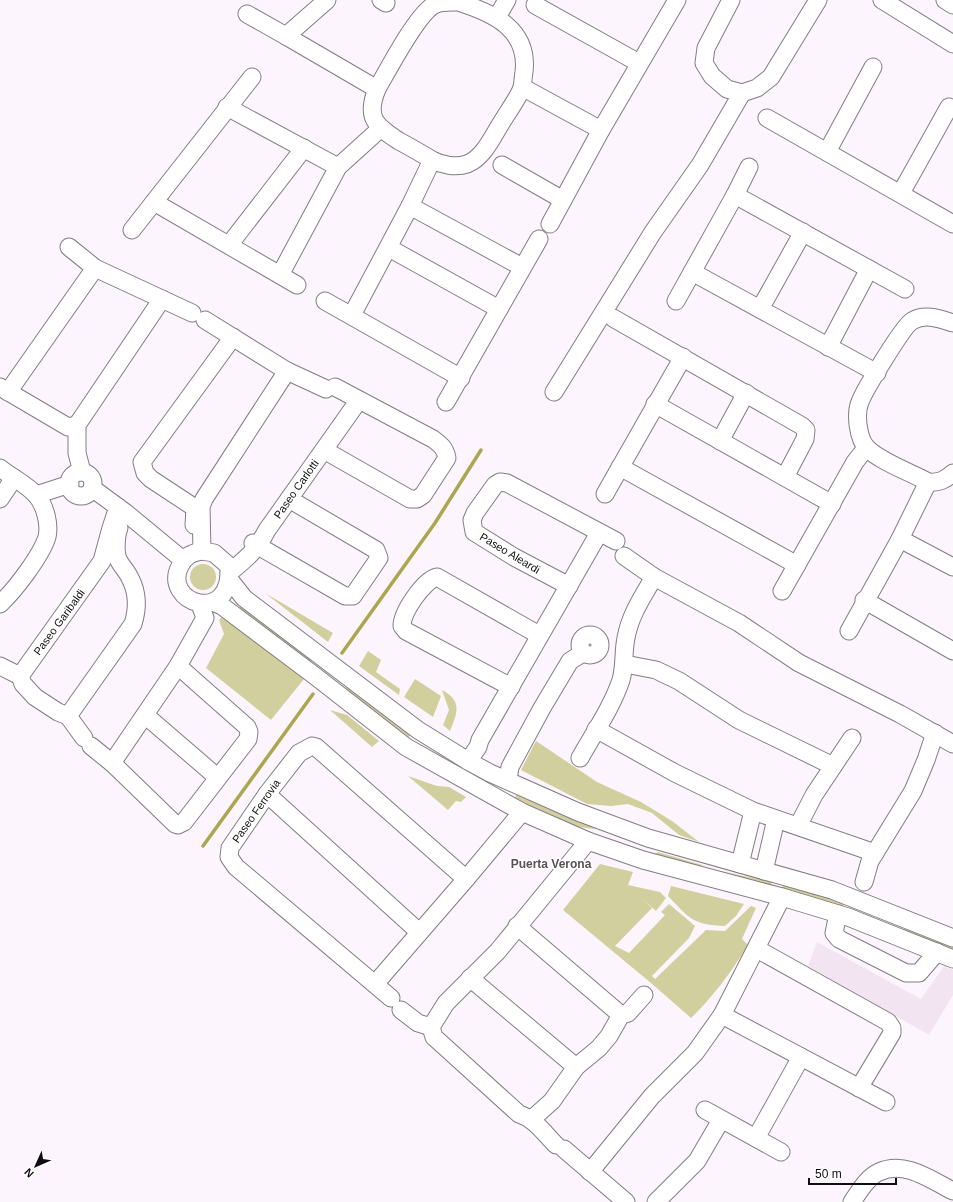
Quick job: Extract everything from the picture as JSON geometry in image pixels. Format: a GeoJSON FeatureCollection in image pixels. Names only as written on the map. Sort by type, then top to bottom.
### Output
{"type":"FeatureCollection","features":[{"type":"Feature","properties":{"kind":"street"},"geometry":{"type":"LineString","coordinates":[[286,36],[327,0]]}},
{"type":"Feature","properties":{"kind":"street"},"geometry":{"type":"LineString","coordinates":[[489,9],[507,0]]}},
{"type":"Feature","properties":{"kind":"street"},"geometry":{"type":"LineString","coordinates":[[550,224],[601,130],[677,0]]}},
{"type":"Feature","properties":{"kind":"street"},"geometry":{"type":"LineString","coordinates":[[731,0],[706,48],[704,63],[712,76],[735,91],[757,88],[771,77],[818,0]]}},
{"type":"Feature","properties":{"kind":"street"},"geometry":{"type":"LineString","coordinates":[[882,0],[953,44]]}},
{"type":"Feature","properties":{"kind":"street"},"geometry":{"type":"LineString","coordinates":[[945,0],[953,5]]}},
{"type":"Feature","properties":{"kind":"street"},"geometry":{"type":"LineString","coordinates":[[441,2],[458,2],[489,9],[514,33],[523,47],[525,62],[522,87],[487,146],[479,156],[467,164],[440,164],[432,160],[380,129],[374,120],[372,112],[373,99],[377,89],[416,24],[428,9],[441,2]]}},
{"type":"Feature","properties":{"kind":"street"},"geometry":{"type":"LineString","coordinates":[[536,5],[639,63]]}},
{"type":"Feature","properties":{"kind":"street"},"geometry":{"type":"LineString","coordinates":[[247,14],[377,89]]}},
{"type":"Feature","properties":{"kind":"street"},"geometry":{"type":"LineString","coordinates":[[827,152],[873,67]]}},
{"type":"Feature","properties":{"kind":"street"},"geometry":{"type":"LineString","coordinates":[[132,230],[252,77]]}},
{"type":"Feature","properties":{"kind":"street"},"geometry":{"type":"LineString","coordinates":[[522,87],[601,130]]}},
{"type":"Feature","properties":{"kind":"street"},"geometry":{"type":"LineString","coordinates":[[554,392],[653,232],[700,165],[735,91]]}},
{"type":"Feature","properties":{"kind":"street"},"geometry":{"type":"LineString","coordinates":[[228,107],[338,167]]}},
{"type":"Feature","properties":{"kind":"street"},"geometry":{"type":"LineString","coordinates":[[901,193],[949,107]]}},
{"type":"Feature","properties":{"kind":"street"},"geometry":{"type":"LineString","coordinates":[[767,118],[953,224]]}},
{"type":"Feature","properties":{"kind":"street"},"geometry":{"type":"LineString","coordinates":[[280,275],[338,167],[380,129]]}},
{"type":"Feature","properties":{"kind":"street"},"geometry":{"type":"LineString","coordinates":[[229,245],[304,148]]}},
{"type":"Feature","properties":{"kind":"street"},"geometry":{"type":"LineString","coordinates":[[352,315],[410,206],[432,160]]}},
{"type":"Feature","properties":{"kind":"street"},"geometry":{"type":"LineString","coordinates":[[502,165],[564,200]]}},
{"type":"Feature","properties":{"kind":"street"},"geometry":{"type":"LineString","coordinates":[[676,301],[749,167]]}},
{"type":"Feature","properties":{"kind":"street"},"geometry":{"type":"LineString","coordinates":[[735,195],[905,289]]}},
{"type":"Feature","properties":{"kind":"street"},"geometry":{"type":"LineString","coordinates":[[154,202],[297,285]]}},
{"type":"Feature","properties":{"kind":"street"},"geometry":{"type":"LineString","coordinates":[[410,206],[522,267]]}},
{"type":"Feature","properties":{"kind":"street"},"geometry":{"type":"LineString","coordinates":[[760,309],[803,232]]}},
{"type":"Feature","properties":{"kind":"street"},"geometry":{"type":"LineString","coordinates":[[446,402],[461,378],[522,267],[539,240]]}},
{"type":"Feature","properties":{"kind":"street"},"geometry":{"type":"LineString","coordinates":[[69,247],[95,268],[199,316],[287,371],[359,400],[442,445],[447,458],[428,490],[417,499],[410,498],[324,450]]}},
{"type":"Feature","properties":{"kind":"street"},"geometry":{"type":"LineString","coordinates":[[388,248],[499,309]]}},
{"type":"Feature","properties":{"kind":"street"},"geometry":{"type":"LineString","coordinates":[[77,425],[68,427],[4,389],[95,268]]}},
{"type":"Feature","properties":{"kind":"street"},"geometry":{"type":"LineString","coordinates":[[828,347],[868,269]]}},
{"type":"Feature","properties":{"kind":"street"},"geometry":{"type":"LineString","coordinates":[[692,272],[877,373]]}},
{"type":"Feature","properties":{"kind":"street"},"geometry":{"type":"LineString","coordinates":[[82,472],[77,453],[77,425],[162,299]]}},
{"type":"Feature","properties":{"kind":"street"},"geometry":{"type":"LineString","coordinates":[[325,301],[461,378]]}},
{"type":"Feature","properties":{"kind":"street"},"geometry":{"type":"LineString","coordinates":[[953,323],[930,317],[924,317],[911,321],[890,349],[859,403],[857,424],[866,448],[876,455],[928,482],[936,483],[942,481],[953,473]]}},
{"type":"Feature","properties":{"kind":"street"},"geometry":{"type":"LineString","coordinates":[[613,318],[797,422],[806,430],[805,439],[785,477]]}},
{"type":"Feature","properties":{"kind":"street"},"geometry":{"type":"LineString","coordinates":[[198,507],[151,479],[145,473],[142,462],[233,337]]}},
{"type":"Feature","properties":{"kind":"street"},"geometry":{"type":"LineString","coordinates":[[605,494],[683,357]]}},
{"type":"Feature","properties":{"kind":"street"},"geometry":{"type":"LineString","coordinates":[[287,371],[198,507],[192,555],[178,570],[177,582],[181,592],[190,600],[222,606],[331,688],[406,747],[522,812],[588,840],[643,860],[843,915],[945,955]]}},
{"type":"Feature","properties":{"kind":"street"},"geometry":{"type":"LineString","coordinates":[[720,441],[746,393]]}},
{"type":"Feature","properties":{"kind":"street","name":"Paseo Carlotti"},"geometry":{"type":"LineString","coordinates":[[255,545],[359,400]]}},
{"type":"Feature","properties":{"kind":"street"},"geometry":{"type":"LineString","coordinates":[[656,404],[832,504]]}},
{"type":"Feature","properties":{"kind":"street"},"geometry":{"type":"LineString","coordinates":[[782,591],[855,462],[866,448]]}},
{"type":"Feature","properties":{"kind":"street"},"geometry":{"type":"LineString","coordinates":[[620,467],[797,566]]}},
{"type":"Feature","properties":{"kind":"street"},"geometry":{"type":"LineString","coordinates":[[0,468],[39,499],[46,519],[47,536],[43,546],[7,586],[0,604]]}},
{"type":"Feature","properties":{"kind":"street"},"geometry":{"type":"LineString","coordinates":[[71,488],[75,474],[82,472],[91,477],[92,488],[122,510],[192,555],[214,553],[229,573],[244,598],[418,730],[465,759],[578,812],[648,838],[853,898],[953,938]]}},
{"type":"Feature","properties":{"kind":"street"},"geometry":{"type":"LineString","coordinates":[[0,499],[14,478]]}},
{"type":"Feature","properties":{"kind":"street","name":"Paseo Aleardi"},"geometry":{"type":"LineString","coordinates":[[566,584],[514,557],[474,532],[472,520],[494,485],[504,482],[616,541]]}},
{"type":"Feature","properties":{"kind":"street"},"geometry":{"type":"LineString","coordinates":[[849,631],[864,600],[900,540],[928,482]]}},
{"type":"Feature","properties":{"kind":"street"},"geometry":{"type":"LineString","coordinates":[[71,488],[79,495],[83,495],[92,488]]}},
{"type":"Feature","properties":{"kind":"street"},"geometry":{"type":"LineString","coordinates":[[39,499],[71,488]]}},
{"type":"Feature","properties":{"kind":"street"},"geometry":{"type":"LineString","coordinates":[[206,603],[221,597],[227,589],[229,573],[251,555],[255,545],[350,597],[353,596],[379,558],[376,550],[289,499]]}},
{"type":"Feature","properties":{"kind":"street","name":"Paseo Garibaldi"},"geometry":{"type":"LineString","coordinates":[[20,676],[110,560],[110,528],[122,510]]}},
{"type":"Feature","properties":{"kind":"street"},"geometry":{"type":"LineString","coordinates":[[465,759],[478,747],[480,740],[536,633],[566,584],[595,531]]}},
{"type":"Feature","properties":{"kind":"street"},"geometry":{"type":"LineString","coordinates":[[900,540],[953,567]]}},
{"type":"Feature","properties":{"kind":"street"},"geometry":{"type":"LineString","coordinates":[[624,556],[654,577],[739,623],[799,663],[868,697],[953,744]]}},
{"type":"Feature","properties":{"kind":"street"},"geometry":{"type":"LineString","coordinates":[[68,716],[133,624],[136,614],[137,605],[131,579],[110,560]]}},
{"type":"Feature","properties":{"kind":"street"},"geometry":{"type":"LineString","coordinates":[[580,758],[620,681],[625,664],[626,640],[629,623],[654,577]]}},
{"type":"Feature","properties":{"kind":"street"},"geometry":{"type":"LineString","coordinates":[[508,685],[406,631],[402,626],[404,614],[428,581],[437,578],[536,633]]}},
{"type":"Feature","properties":{"kind":"street"},"geometry":{"type":"LineString","coordinates":[[864,600],[953,651]]}},
{"type":"Feature","properties":{"kind":"street"},"geometry":{"type":"LineString","coordinates":[[112,763],[178,666],[205,618],[206,603]]}},
{"type":"Feature","properties":{"kind":"street"},"geometry":{"type":"LineString","coordinates":[[508,780],[510,767],[542,708],[570,661],[583,653]]}},
{"type":"Feature","properties":{"kind":"street"},"geometry":{"type":"LineString","coordinates":[[625,664],[656,670],[679,681],[739,720],[833,766]]}},
{"type":"Feature","properties":{"kind":"street"},"geometry":{"type":"LineString","coordinates":[[0,666],[20,676],[23,684],[35,697],[58,712],[68,716],[87,742],[112,763],[178,825],[184,822],[216,778],[248,739],[248,729],[178,666]]}},
{"type":"Feature","properties":{"kind":"street"},"geometry":{"type":"LineString","coordinates":[[145,715],[216,778]]}},
{"type":"Feature","properties":{"kind":"street"},"geometry":{"type":"LineString","coordinates":[[596,729],[682,777],[753,811],[875,853]]}},
{"type":"Feature","properties":{"kind":"street"},"geometry":{"type":"LineString","coordinates":[[406,747],[418,730]]}},
{"type":"Feature","properties":{"kind":"street"},"geometry":{"type":"LineString","coordinates":[[864,882],[870,861],[913,791],[935,733]]}},
{"type":"Feature","properties":{"kind":"street"},"geometry":{"type":"LineString","coordinates":[[798,826],[814,795],[852,738]]}},
{"type":"Feature","properties":{"kind":"street","name":"Paseo Ferrovia"},"geometry":{"type":"LineString","coordinates":[[431,1027],[418,1023],[375,984],[236,867],[229,856],[230,848],[267,794],[299,753],[312,746],[316,747],[466,879]]}},
{"type":"Feature","properties":{"kind":"street"},"geometry":{"type":"LineString","coordinates":[[267,794],[419,932]]}},
{"type":"Feature","properties":{"kind":"street"},"geometry":{"type":"LineString","coordinates":[[740,864],[753,811]]}},
{"type":"Feature","properties":{"kind":"street"},"geometry":{"type":"LineString","coordinates":[[375,984],[522,812]]}},
{"type":"Feature","properties":{"kind":"street"},"geometry":{"type":"LineString","coordinates":[[764,871],[776,819]]}},
{"type":"Feature","properties":{"kind":"street"},"geometry":{"type":"LineString","coordinates":[[643,860],[648,838]]}},
{"type":"Feature","properties":{"kind":"street"},"geometry":{"type":"LineString","coordinates":[[588,840],[498,951],[446,1003],[431,1027],[434,1037],[519,1114],[532,1119],[541,1131],[626,1202]]}},
{"type":"Feature","properties":{"kind":"street"},"geometry":{"type":"LineString","coordinates":[[590,1172],[652,1096],[695,1053],[722,1015],[757,950],[782,897]]}},
{"type":"Feature","properties":{"kind":"street"},"geometry":{"type":"LineString","coordinates":[[853,898],[834,933],[839,939],[906,973],[919,973],[945,955]]}},
{"type":"Feature","properties":{"kind":"street"},"geometry":{"type":"LineString","coordinates":[[517,926],[621,1015]]}},
{"type":"Feature","properties":{"kind":"street"},"geometry":{"type":"LineString","coordinates":[[757,950],[888,1022],[892,1028],[892,1033],[859,1088]]}},
{"type":"Feature","properties":{"kind":"street"},"geometry":{"type":"LineString","coordinates":[[470,978],[576,1067]]}},
{"type":"Feature","properties":{"kind":"street"},"geometry":{"type":"LineString","coordinates":[[532,1119],[552,1101],[576,1067],[609,1036],[621,1015],[628,1013],[644,995]]}},
{"type":"Feature","properties":{"kind":"street"},"geometry":{"type":"LineString","coordinates":[[722,1015],[886,1102]]}},
{"type":"Feature","properties":{"kind":"street"},"geometry":{"type":"LineString","coordinates":[[756,1138],[801,1057]]}},
{"type":"Feature","properties":{"kind":"street"},"geometry":{"type":"LineString","coordinates":[[705,1110],[781,1152]]}},
{"type":"Feature","properties":{"kind":"street"},"geometry":{"type":"LineString","coordinates":[[656,1202],[697,1161],[721,1120]]}},
{"type":"Feature","properties":{"kind":"street"},"geometry":{"type":"LineString","coordinates":[[852,1202],[865,1184],[878,1172],[894,1168],[913,1170],[953,1192]]}},
{"type":"Feature","properties":{"kind":"shaded area"},"geometry":{"type":"Polygon","coordinates":[[[203,564],[212,568],[216,577],[212,586],[203,590],[194,586],[190,577],[194,568],[203,564]]]}},
{"type":"Feature","properties":{"kind":"shaded area"},"geometry":{"type":"Polygon","coordinates":[[[265,593],[333,633],[328,642],[265,593]]]}},
{"type":"Feature","properties":{"kind":"shaded area"},"geometry":{"type":"Polygon","coordinates":[[[243,603],[314,658],[310,663],[238,609],[243,603]]]}},
{"type":"Feature","properties":{"kind":"shaded area"},"geometry":{"type":"Polygon","coordinates":[[[223,616],[304,679],[271,720],[206,668],[224,634],[219,620],[223,616]]]}},
{"type":"Feature","properties":{"kind":"shaded area"},"geometry":{"type":"Polygon","coordinates":[[[368,651],[381,660],[376,672],[400,689],[399,695],[359,666],[368,651]]]}},
{"type":"Feature","properties":{"kind":"shaded area"},"geometry":{"type":"Polygon","coordinates":[[[415,679],[441,696],[433,717],[404,697],[415,679]]]}},
{"type":"Feature","properties":{"kind":"shaded area"},"geometry":{"type":"Polygon","coordinates":[[[349,684],[415,733],[408,737],[345,688],[349,684]]]}},
{"type":"Feature","properties":{"kind":"shaded area"},"geometry":{"type":"Polygon","coordinates":[[[442,690],[449,694],[456,703],[455,719],[450,731],[443,725],[449,710],[442,690]]]}},
{"type":"Feature","properties":{"kind":"shaded area"},"geometry":{"type":"Polygon","coordinates":[[[330,710],[347,715],[379,741],[372,747],[330,710]]]}},
{"type":"Feature","properties":{"kind":"shaded area"},"geometry":{"type":"Polygon","coordinates":[[[536,741],[597,782],[641,802],[672,821],[699,842],[679,835],[652,813],[628,804],[611,806],[587,804],[521,770],[536,741]]]}},
{"type":"Feature","properties":{"kind":"shaded area"},"geometry":{"type":"Polygon","coordinates":[[[408,776],[437,786],[449,787],[466,797],[461,802],[456,801],[448,810],[408,776]]]}},
{"type":"Feature","properties":{"kind":"shaded area"},"geometry":{"type":"Polygon","coordinates":[[[517,793],[596,829],[578,827],[515,798],[517,793]]]}},
{"type":"Feature","properties":{"kind":"shaded area"},"geometry":{"type":"Polygon","coordinates":[[[658,852],[702,865],[701,871],[650,856],[658,852]]]}},
{"type":"Feature","properties":{"kind":"shaded area"},"geometry":{"type":"Polygon","coordinates":[[[600,864],[633,872],[628,885],[660,892],[666,898],[656,911],[640,897],[652,908],[615,946],[629,953],[665,915],[661,912],[669,904],[695,926],[689,938],[652,976],[655,979],[706,930],[725,931],[751,906],[756,908],[742,939],[748,945],[722,983],[691,1018],[563,910],[600,864]]]}},
{"type":"Feature","properties":{"kind":"shaded area"},"geometry":{"type":"Polygon","coordinates":[[[710,869],[772,882],[770,889],[710,874],[710,869]]]}},
{"type":"Feature","properties":{"kind":"shaded area"},"geometry":{"type":"Polygon","coordinates":[[[783,885],[845,900],[843,908],[782,891],[783,885]]]}},
{"type":"Feature","properties":{"kind":"shaded area"},"geometry":{"type":"Polygon","coordinates":[[[671,886],[744,904],[736,916],[725,926],[706,924],[692,919],[668,896],[671,886]]]}},
{"type":"Feature","properties":{"kind":"shaded area"},"geometry":{"type":"Polygon","coordinates":[[[900,929],[920,930],[953,946],[953,955],[900,929]]]}},
{"type":"Feature","properties":{"kind":"shaded area"},"geometry":{"type":"Polygon","coordinates":[[[817,942],[921,999],[944,966],[953,970],[953,995],[929,1035],[808,966],[817,942]]]}},
{"type":"Feature","properties":{"kind":"waterway"},"geometry":{"type":"LineString","coordinates":[[342,653],[435,523],[481,450]]}},
{"type":"Feature","properties":{"kind":"waterway"},"geometry":{"type":"LineString","coordinates":[[203,846],[313,694]]}},
{"type":"Feature","properties":{"kind":"district","name":"Puerta Verona"},"geometry":{"type":"Point","coordinates":[551,864]}}]}
